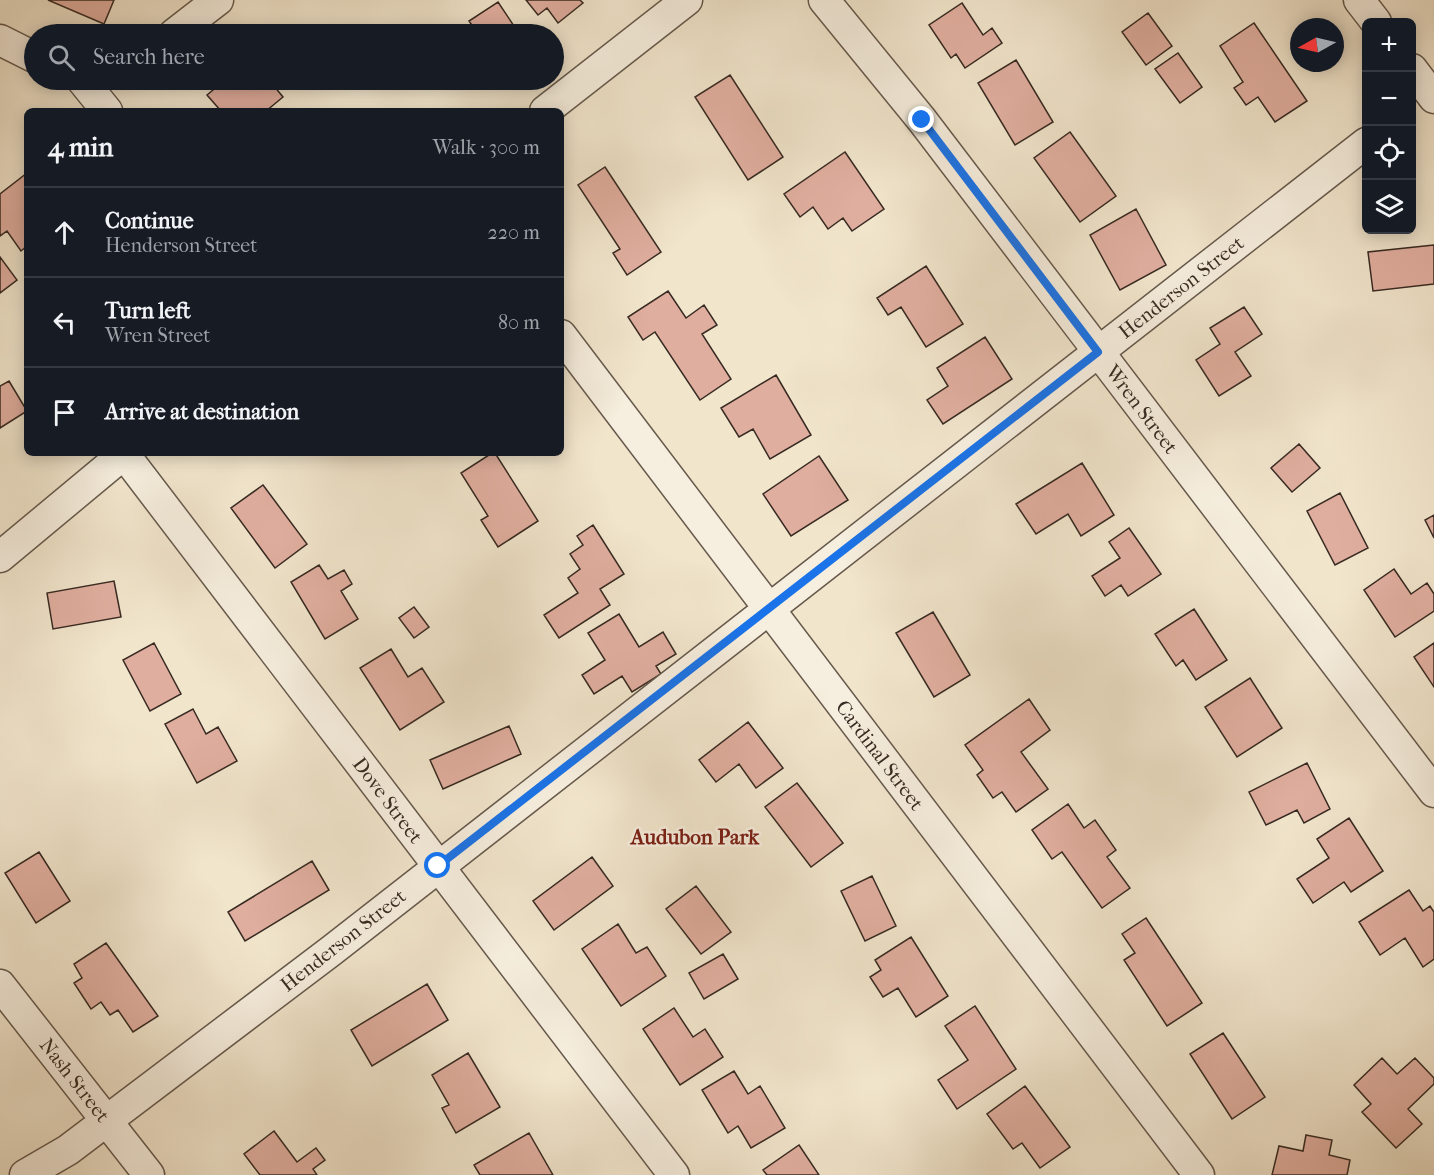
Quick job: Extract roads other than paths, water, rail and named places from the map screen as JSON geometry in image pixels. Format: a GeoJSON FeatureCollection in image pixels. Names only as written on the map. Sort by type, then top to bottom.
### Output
{"type":"FeatureCollection","features":[{"type":"Feature","properties":{"kind":"street"},"geometry":{"type":"LineString","coordinates":[[187,24],[218,0]]}},
{"type":"Feature","properties":{"kind":"street"},"geometry":{"type":"LineString","coordinates":[[549,108],[687,0]]}},
{"type":"Feature","properties":{"kind":"street","name":"Wren Street"},"geometry":{"type":"LineString","coordinates":[[824,0],[922,120],[1434,792]]}},
{"type":"Feature","properties":{"kind":"street"},"geometry":{"type":"LineString","coordinates":[[1359,0],[1373,18]]}},
{"type":"Feature","properties":{"kind":"street"},"geometry":{"type":"LineString","coordinates":[[0,40],[24,52]]}},
{"type":"Feature","properties":{"kind":"street"},"geometry":{"type":"LineString","coordinates":[[90,90],[105,108]]}},
{"type":"Feature","properties":{"kind":"street","name":"Henderson Street"},"geometry":{"type":"LineString","coordinates":[[25,1175],[68,1150],[331,951],[1362,146]]}},
{"type":"Feature","properties":{"kind":"street","name":"Cardinal Street"},"geometry":{"type":"LineString","coordinates":[[564,339],[1199,1175]]}},
{"type":"Feature","properties":{"kind":"street"},"geometry":{"type":"LineString","coordinates":[[0,557],[122,456]]}},
{"type":"Feature","properties":{"kind":"street","name":"Dove Street"},"geometry":{"type":"LineString","coordinates":[[126,456],[674,1175]]}},
{"type":"Feature","properties":{"kind":"street","name":"Nash Street"},"geometry":{"type":"LineString","coordinates":[[0,985],[149,1175]]}},
{"type":"Feature","properties":{"kind":"district","name":"Audubon Park"},"geometry":{"type":"Point","coordinates":[695,837]}}]}
